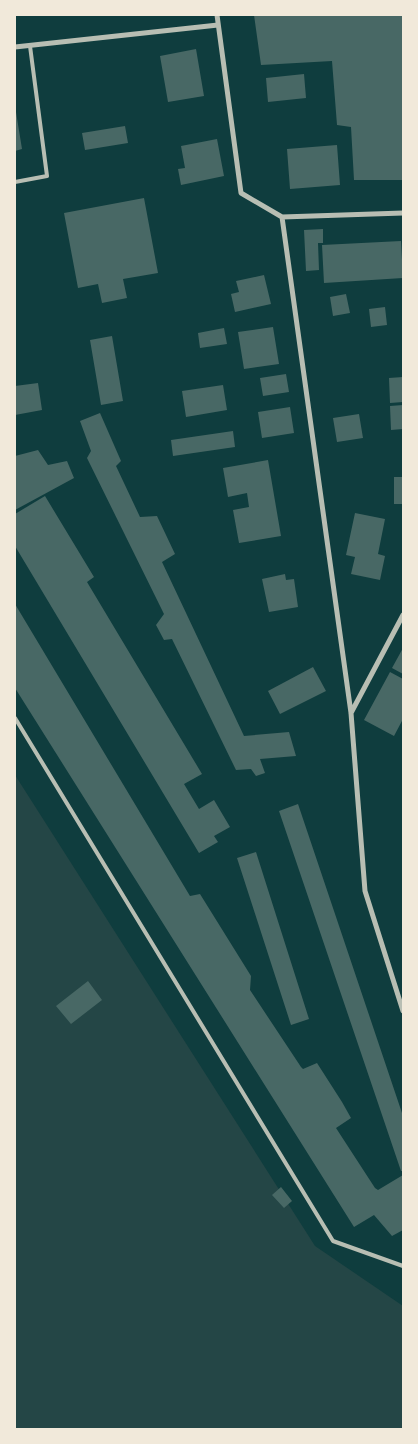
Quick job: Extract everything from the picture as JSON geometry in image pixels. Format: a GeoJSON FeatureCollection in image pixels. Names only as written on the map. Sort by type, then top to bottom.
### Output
{"type":"FeatureCollection","features":[{"type":"Feature","properties":{"kind":"street"},"geometry":{"type":"LineString","coordinates":[[217,15],[241,193],[282,217],[403,213]]}},
{"type":"Feature","properties":{"kind":"street"},"geometry":{"type":"LineString","coordinates":[[15,48],[218,25]]}},
{"type":"Feature","properties":{"kind":"street"},"geometry":{"type":"LineString","coordinates":[[282,217],[351,713],[365,891],[403,1011]]}},
{"type":"Feature","properties":{"kind":"street"},"geometry":{"type":"LineString","coordinates":[[351,713],[403,614]]}},
{"type":"Feature","properties":{"kind":"lane"},"geometry":{"type":"LineString","coordinates":[[15,182],[48,176],[30,46]]}},
{"type":"Feature","properties":{"kind":"lane"},"geometry":{"type":"LineString","coordinates":[[15,718],[333,1241],[403,1266]]}},
{"type":"Feature","properties":{"kind":"shaded area"},"geometry":{"type":"Polygon","coordinates":[[[15,775],[315,1246],[403,1306],[403,1429],[15,1429],[15,775]]]}},
{"type":"Feature","properties":{"kind":"building"},"geometry":{"type":"Polygon","coordinates":[[[254,15],[403,15],[403,180],[354,180],[351,127],[337,125],[332,61],[261,65],[254,15]]]}},
{"type":"Feature","properties":{"kind":"building"},"geometry":{"type":"Polygon","coordinates":[[[196,49],[204,96],[168,102],[160,56],[196,49]]]}},
{"type":"Feature","properties":{"kind":"building"},"geometry":{"type":"Polygon","coordinates":[[[304,74],[306,98],[268,102],[266,78],[304,74]]]}},
{"type":"Feature","properties":{"kind":"building"},"geometry":{"type":"Polygon","coordinates":[[[15,112],[22,149],[15,151],[15,112]]]}},
{"type":"Feature","properties":{"kind":"building"},"geometry":{"type":"Polygon","coordinates":[[[125,126],[128,143],[85,150],[82,133],[125,126]]]}},
{"type":"Feature","properties":{"kind":"building"},"geometry":{"type":"Polygon","coordinates":[[[217,139],[224,176],[181,185],[178,169],[185,168],[181,146],[217,139]]]}},
{"type":"Feature","properties":{"kind":"building"},"geometry":{"type":"Polygon","coordinates":[[[337,145],[340,185],[290,189],[287,149],[337,145]]]}},
{"type":"Feature","properties":{"kind":"building"},"geometry":{"type":"Polygon","coordinates":[[[144,198],[158,273],[123,279],[127,298],[102,303],[98,284],[78,288],[64,213],[144,198]]]}},
{"type":"Feature","properties":{"kind":"building"},"geometry":{"type":"Polygon","coordinates":[[[323,229],[323,243],[318,243],[319,270],[306,271],[304,230],[323,229]]]}},
{"type":"Feature","properties":{"kind":"building"},"geometry":{"type":"Polygon","coordinates":[[[401,241],[403,278],[324,283],[322,245],[401,241]]]}},
{"type":"Feature","properties":{"kind":"building"},"geometry":{"type":"Polygon","coordinates":[[[264,275],[271,304],[235,312],[231,294],[239,292],[236,281],[264,275]]]}},
{"type":"Feature","properties":{"kind":"building"},"geometry":{"type":"Polygon","coordinates":[[[346,294],[350,313],[333,316],[330,297],[346,294]]]}},
{"type":"Feature","properties":{"kind":"building"},"geometry":{"type":"Polygon","coordinates":[[[385,307],[387,325],[371,327],[369,309],[385,307]]]}},
{"type":"Feature","properties":{"kind":"building"},"geometry":{"type":"Polygon","coordinates":[[[273,327],[279,364],[244,369],[238,332],[273,327]]]}},
{"type":"Feature","properties":{"kind":"building"},"geometry":{"type":"Polygon","coordinates":[[[224,328],[227,344],[200,348],[198,333],[224,328]]]}},
{"type":"Feature","properties":{"kind":"building"},"geometry":{"type":"Polygon","coordinates":[[[112,336],[123,401],[101,405],[90,340],[112,336]]]}},
{"type":"Feature","properties":{"kind":"building"},"geometry":{"type":"Polygon","coordinates":[[[286,374],[289,392],[263,396],[260,378],[286,374]]]}},
{"type":"Feature","properties":{"kind":"building"},"geometry":{"type":"Polygon","coordinates":[[[403,377],[403,402],[390,403],[389,378],[403,377]]]}},
{"type":"Feature","properties":{"kind":"building"},"geometry":{"type":"Polygon","coordinates":[[[38,383],[42,410],[15,415],[15,386],[38,383]]]}},
{"type":"Feature","properties":{"kind":"building"},"geometry":{"type":"Polygon","coordinates":[[[223,385],[227,410],[186,417],[182,391],[223,385]]]}},
{"type":"Feature","properties":{"kind":"building"},"geometry":{"type":"Polygon","coordinates":[[[403,405],[403,429],[391,430],[390,406],[403,405]]]}},
{"type":"Feature","properties":{"kind":"building"},"geometry":{"type":"Polygon","coordinates":[[[290,407],[294,433],[262,438],[258,412],[290,407]]]}},
{"type":"Feature","properties":{"kind":"building"},"geometry":{"type":"Polygon","coordinates":[[[100,413],[121,461],[116,466],[140,517],[157,516],[175,554],[162,562],[244,736],[289,732],[296,756],[260,759],[265,773],[256,776],[251,769],[236,770],[172,639],[164,640],[156,625],[164,614],[87,458],[91,451],[80,421],[100,413]]]}},
{"type":"Feature","properties":{"kind":"building"},"geometry":{"type":"Polygon","coordinates":[[[359,414],[363,438],[337,442],[333,418],[359,414]]]}},
{"type":"Feature","properties":{"kind":"building"},"geometry":{"type":"Polygon","coordinates":[[[233,431],[235,447],[173,456],[171,440],[233,431]]]}},
{"type":"Feature","properties":{"kind":"building"},"geometry":{"type":"Polygon","coordinates":[[[38,450],[48,465],[67,461],[74,478],[15,510],[15,456],[38,450]]]}},
{"type":"Feature","properties":{"kind":"building"},"geometry":{"type":"Polygon","coordinates":[[[268,460],[281,536],[239,543],[233,510],[249,507],[247,493],[228,497],[223,468],[268,460]]]}},
{"type":"Feature","properties":{"kind":"building"},"geometry":{"type":"Polygon","coordinates":[[[394,477],[403,477],[403,504],[394,504],[394,477]]]}},
{"type":"Feature","properties":{"kind":"building"},"geometry":{"type":"Polygon","coordinates":[[[45,496],[94,577],[87,582],[202,774],[184,784],[199,809],[214,800],[230,827],[214,836],[218,842],[199,853],[15,546],[15,514],[45,496]]]}},
{"type":"Feature","properties":{"kind":"building"},"geometry":{"type":"Polygon","coordinates":[[[355,513],[385,519],[378,554],[385,556],[380,580],[351,574],[355,557],[346,555],[355,513]]]}},
{"type":"Feature","properties":{"kind":"building"},"geometry":{"type":"Polygon","coordinates":[[[285,574],[286,580],[294,579],[298,607],[269,612],[262,579],[285,574]]]}},
{"type":"Feature","properties":{"kind":"building"},"geometry":{"type":"Polygon","coordinates":[[[15,604],[190,896],[200,894],[251,976],[250,990],[301,1067],[303,1069],[317,1063],[342,1102],[351,1118],[336,1128],[375,1188],[378,1190],[403,1175],[403,1230],[392,1236],[374,1215],[354,1227],[15,688],[15,604]]]}},
{"type":"Feature","properties":{"kind":"building"},"geometry":{"type":"Polygon","coordinates":[[[403,648],[403,674],[392,668],[403,648]]]}},
{"type":"Feature","properties":{"kind":"building"},"geometry":{"type":"Polygon","coordinates":[[[313,667],[326,691],[280,714],[268,691],[313,667]]]}},
{"type":"Feature","properties":{"kind":"building"},"geometry":{"type":"Polygon","coordinates":[[[390,672],[403,679],[403,719],[394,736],[364,720],[390,672]]]}},
{"type":"Feature","properties":{"kind":"building"},"geometry":{"type":"Polygon","coordinates":[[[298,804],[403,1116],[403,1171],[401,1171],[279,811],[298,804]]]}},
{"type":"Feature","properties":{"kind":"building"},"geometry":{"type":"Polygon","coordinates":[[[256,852],[309,1019],[291,1025],[237,858],[256,852]]]}},
{"type":"Feature","properties":{"kind":"building"},"geometry":{"type":"Polygon","coordinates":[[[88,981],[102,1000],[71,1024],[56,1006],[88,981]]]}},
{"type":"Feature","properties":{"kind":"building"},"geometry":{"type":"Polygon","coordinates":[[[281,1187],[292,1201],[284,1208],[272,1195],[281,1187]]]}}]}
